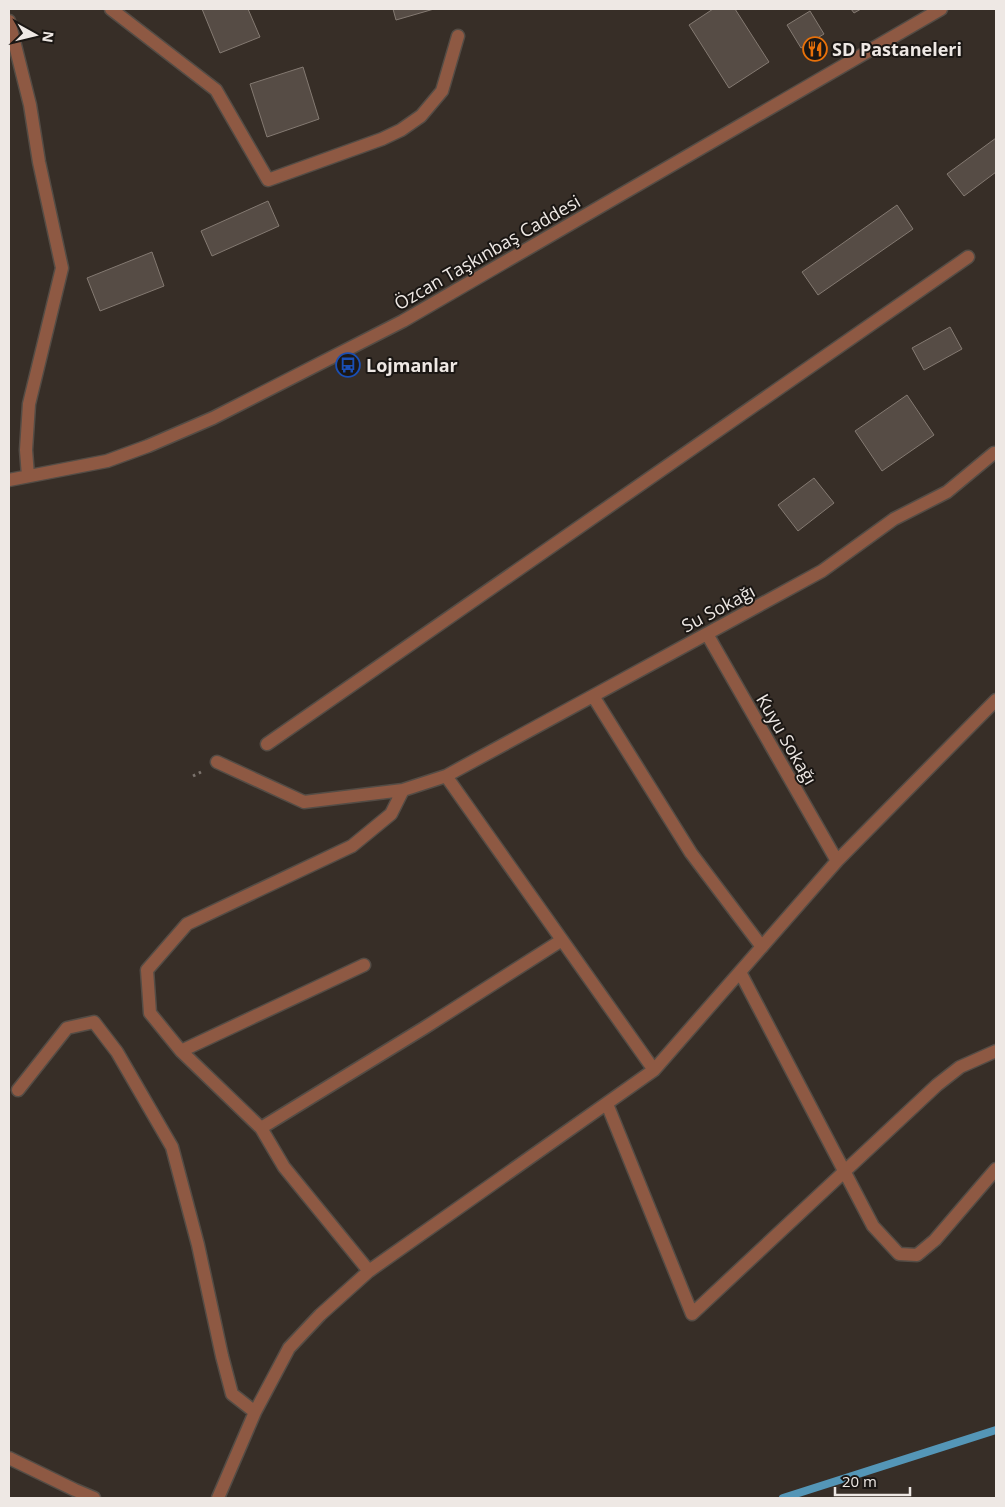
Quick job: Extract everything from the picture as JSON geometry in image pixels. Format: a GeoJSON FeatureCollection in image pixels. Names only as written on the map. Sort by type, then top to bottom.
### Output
{"type":"FeatureCollection","features":[{"type":"Feature","properties":{"kind":"street"},"geometry":{"type":"LineString","coordinates":[[111,9],[216,90],[268,180],[382,139],[401,130],[420,116],[442,91],[458,36]]}},
{"type":"Feature","properties":{"kind":"street","name":"Özcan Taşkınbaş Caddesi"},"geometry":{"type":"LineString","coordinates":[[9,478],[107,461],[148,446],[213,418],[403,321],[938,9]]}},
{"type":"Feature","properties":{"kind":"street"},"geometry":{"type":"LineString","coordinates":[[9,21],[30,105],[39,162],[62,268],[29,404],[26,450],[28,476]]}},
{"type":"Feature","properties":{"kind":"street"},"geometry":{"type":"LineString","coordinates":[[267,744],[968,257]]}},
{"type":"Feature","properties":{"kind":"street","name":"Su Sokağı"},"geometry":{"type":"LineString","coordinates":[[217,762],[304,802],[404,790],[446,776],[822,571],[894,519],[947,492],[994,453]]}},
{"type":"Feature","properties":{"kind":"street","name":"Kuyu Sokağı"},"geometry":{"type":"LineString","coordinates":[[708,634],[837,861]]}},
{"type":"Feature","properties":{"kind":"street"},"geometry":{"type":"LineString","coordinates":[[593,696],[691,853],[762,947]]}},
{"type":"Feature","properties":{"kind":"street"},"geometry":{"type":"LineString","coordinates":[[218,1498],[255,1412],[289,1348],[320,1315],[369,1271],[654,1070],[837,861],[996,700]]}},
{"type":"Feature","properties":{"kind":"street"},"geometry":{"type":"LineString","coordinates":[[446,776],[654,1070]]}},
{"type":"Feature","properties":{"kind":"street"},"geometry":{"type":"LineString","coordinates":[[369,1271],[284,1168],[261,1128],[180,1051],[150,1013],[147,970],[187,924],[352,846],[390,814],[404,790]]}},
{"type":"Feature","properties":{"kind":"street"},"geometry":{"type":"LineString","coordinates":[[261,1128],[416,1033],[562,940]]}},
{"type":"Feature","properties":{"kind":"street"},"geometry":{"type":"LineString","coordinates":[[180,1051],[364,965]]}},
{"type":"Feature","properties":{"kind":"street"},"geometry":{"type":"LineString","coordinates":[[740,972],[873,1226],[899,1254],[917,1255],[935,1240],[996,1169]]}},
{"type":"Feature","properties":{"kind":"street"},"geometry":{"type":"LineString","coordinates":[[18,1090],[67,1028],[94,1022],[117,1052],[172,1147],[198,1245],[232,1394],[255,1412]]}},
{"type":"Feature","properties":{"kind":"street"},"geometry":{"type":"LineString","coordinates":[[607,1104],[692,1314],[936,1085],[960,1067],[996,1051]]}},
{"type":"Feature","properties":{"kind":"street"},"geometry":{"type":"LineString","coordinates":[[9,1458],[94,1498]]}},
{"type":"Feature","properties":{"kind":"building"},"geometry":{"type":"Polygon","coordinates":[[[202,9],[248,9],[260,37],[220,53],[202,9]]]}},
{"type":"Feature","properties":{"kind":"building"},"geometry":{"type":"Polygon","coordinates":[[[393,9],[434,9],[396,20],[393,9]]]}},
{"type":"Feature","properties":{"kind":"building"},"geometry":{"type":"Polygon","coordinates":[[[713,9],[735,9],[769,62],[729,88],[689,25],[713,9]]]}},
{"type":"Feature","properties":{"kind":"building"},"geometry":{"type":"Polygon","coordinates":[[[851,9],[861,9],[854,13],[851,9]]]}},
{"type":"Feature","properties":{"kind":"building"},"geometry":{"type":"Polygon","coordinates":[[[810,11],[824,34],[801,48],[787,25],[810,11]]]}},
{"type":"Feature","properties":{"kind":"building"},"geometry":{"type":"Polygon","coordinates":[[[303,67],[319,119],[267,137],[250,84],[303,67]]]}},
{"type":"Feature","properties":{"kind":"building"},"geometry":{"type":"Polygon","coordinates":[[[996,138],[996,172],[964,196],[947,174],[996,138]]]}},
{"type":"Feature","properties":{"kind":"building"},"geometry":{"type":"Polygon","coordinates":[[[268,201],[279,226],[212,256],[201,231],[268,201]]]}},
{"type":"Feature","properties":{"kind":"building"},"geometry":{"type":"Polygon","coordinates":[[[897,205],[913,229],[818,295],[802,272],[897,205]]]}},
{"type":"Feature","properties":{"kind":"building"},"geometry":{"type":"Polygon","coordinates":[[[152,252],[164,286],[100,311],[87,278],[152,252]]]}},
{"type":"Feature","properties":{"kind":"building"},"geometry":{"type":"Polygon","coordinates":[[[950,327],[962,349],[924,370],[912,348],[950,327]]]}},
{"type":"Feature","properties":{"kind":"building"},"geometry":{"type":"Polygon","coordinates":[[[907,395],[934,435],[882,471],[855,431],[907,395]]]}},
{"type":"Feature","properties":{"kind":"building"},"geometry":{"type":"Polygon","coordinates":[[[814,478],[834,503],[798,531],[778,505],[814,478]]]}},
{"type":"Feature","properties":{"kind":"waterway"},"geometry":{"type":"LineString","coordinates":[[783,1498],[996,1430]]}},
{"type":"Feature","properties":{"kind":"place","name":"SD Pastaneleri"},"geometry":{"type":"Point","coordinates":[815,49]}},
{"type":"Feature","properties":{"kind":"place","name":"Lojmanlar"},"geometry":{"type":"Point","coordinates":[348,365]}}]}
